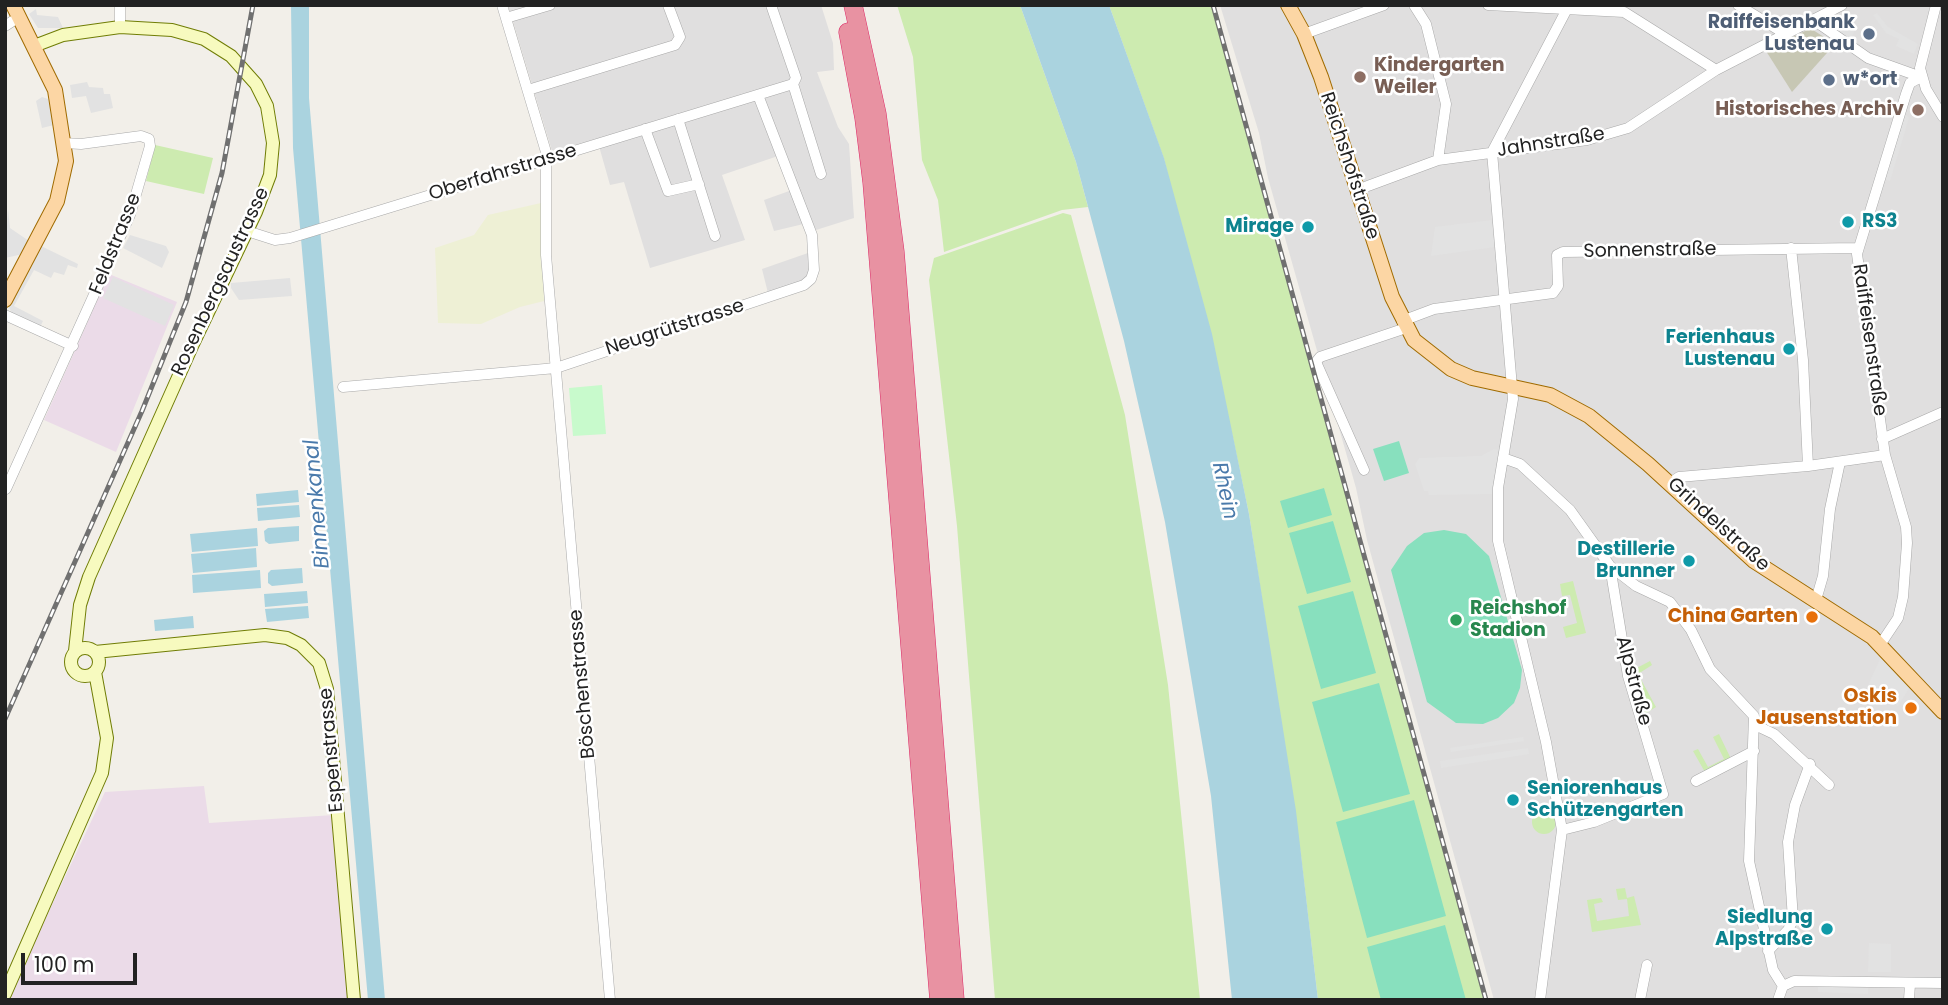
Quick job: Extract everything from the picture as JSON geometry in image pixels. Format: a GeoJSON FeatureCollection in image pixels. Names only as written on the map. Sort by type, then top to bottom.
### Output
{"type":"FeatureCollection","features":[{"type":"Feature","properties":{"kind":"highway"},"geometry":{"type":"LineString","coordinates":[[841,5],[864,118],[872,182],[939,1000]]}},
{"type":"Feature","properties":{"kind":"highway"},"geometry":{"type":"LineString","coordinates":[[853,5],[877,114],[895,252],[956,1000]]}},
{"type":"Feature","properties":{"kind":"main road","name":"Reichshofstraße"},"geometry":{"type":"LineString","coordinates":[[1288,5],[1304,34],[1404,325],[1427,353],[1451,369],[1512,386]]}},
{"type":"Feature","properties":{"kind":"main road"},"geometry":{"type":"LineString","coordinates":[[5,300],[60,192],[65,169],[64,143],[55,90],[16,11]]}},
{"type":"Feature","properties":{"kind":"main road","name":"Grindelstraße"},"geometry":{"type":"LineString","coordinates":[[1512,386],[1550,394],[1574,407],[1670,483],[1754,561],[1880,645],[1943,712]]}},
{"type":"Feature","properties":{"kind":"street"},"geometry":{"type":"LineString","coordinates":[[120,5],[120,27]]}},
{"type":"Feature","properties":{"kind":"street","name":"Böschenstrasse"},"geometry":{"type":"LineString","coordinates":[[502,5],[546,152],[546,255],[610,1000]]}},
{"type":"Feature","properties":{"kind":"street"},"geometry":{"type":"LineString","coordinates":[[506,18],[550,5]]}},
{"type":"Feature","properties":{"kind":"street"},"geometry":{"type":"LineString","coordinates":[[528,90],[675,45],[680,37],[668,5]]}},
{"type":"Feature","properties":{"kind":"street"},"geometry":{"type":"LineString","coordinates":[[771,5],[796,78],[793,84],[821,174]]}},
{"type":"Feature","properties":{"kind":"street"},"geometry":{"type":"LineString","coordinates":[[1304,34],[1384,5]]}},
{"type":"Feature","properties":{"kind":"street"},"geometry":{"type":"LineString","coordinates":[[1414,5],[1426,24],[1446,104],[1438,159]]}},
{"type":"Feature","properties":{"kind":"street"},"geometry":{"type":"LineString","coordinates":[[1488,5],[1567,9],[1601,7],[1634,16],[1716,69]]}},
{"type":"Feature","properties":{"kind":"street"},"geometry":{"type":"LineString","coordinates":[[1738,5],[1787,35]]}},
{"type":"Feature","properties":{"kind":"street","name":"Jahnstraße"},"geometry":{"type":"LineString","coordinates":[[1357,190],[1438,159],[1587,140],[1628,128],[1716,69],[1842,5]]}},
{"type":"Feature","properties":{"kind":"street"},"geometry":{"type":"LineString","coordinates":[[1936,5],[1921,57],[1921,77],[1943,117]]}},
{"type":"Feature","properties":{"kind":"street"},"geometry":{"type":"LineString","coordinates":[[1540,1000],[1562,831],[1546,742],[1500,554],[1496,519],[1512,386],[1492,152],[1567,9]]}},
{"type":"Feature","properties":{"kind":"street"},"geometry":{"type":"LineString","coordinates":[[5,26],[16,11]]}},
{"type":"Feature","properties":{"kind":"street"},"geometry":{"type":"LineString","coordinates":[[1815,21],[1868,58],[1921,77]]}},
{"type":"Feature","properties":{"kind":"street","name":"Rosenbergsaustrasse"},"geometry":{"type":"LineString","coordinates":[[34,46],[63,35],[120,27],[172,30],[204,39],[231,56],[256,84],[271,121],[273,159],[265,192],[89,577],[75,651]]}},
{"type":"Feature","properties":{"kind":"street","name":"Raiffeisenstraße"},"geometry":{"type":"LineString","coordinates":[[1880,645],[1898,618],[1907,572],[1906,527],[1882,439],[1857,264],[1858,248],[1910,83],[1921,77]]}},
{"type":"Feature","properties":{"kind":"street","name":"Oberfahrstrasse"},"geometry":{"type":"LineString","coordinates":[[247,231],[275,240],[290,238],[793,84]]}},
{"type":"Feature","properties":{"kind":"street","name":"Neugrütstrasse"},"geometry":{"type":"LineString","coordinates":[[343,387],[556,368],[804,285],[811,279],[814,270],[807,218],[758,95]]}},
{"type":"Feature","properties":{"kind":"street"},"geometry":{"type":"LineString","coordinates":[[678,119],[715,236]]}},
{"type":"Feature","properties":{"kind":"street"},"geometry":{"type":"LineString","coordinates":[[645,130],[667,191],[673,192],[699,184]]}},
{"type":"Feature","properties":{"kind":"street","name":"Feldstrasse"},"geometry":{"type":"LineString","coordinates":[[6,489],[73,346],[134,206],[149,152],[149,139],[141,136],[81,144],[64,143]]}},
{"type":"Feature","properties":{"kind":"street"},"geometry":{"type":"LineString","coordinates":[[1791,248],[1803,360],[1808,466]]}},
{"type":"Feature","properties":{"kind":"street","name":"Sonnenstraße"},"geometry":{"type":"LineString","coordinates":[[1504,299],[1557,291],[1557,255],[1563,252],[1858,248]]}},
{"type":"Feature","properties":{"kind":"street"},"geometry":{"type":"LineString","coordinates":[[1364,470],[1316,362],[1320,357],[1404,325],[1434,309],[1504,299]]}},
{"type":"Feature","properties":{"kind":"street"},"geometry":{"type":"LineString","coordinates":[[5,315],[73,346]]}},
{"type":"Feature","properties":{"kind":"street"},"geometry":{"type":"LineString","coordinates":[[1882,439],[1943,412]]}},
{"type":"Feature","properties":{"kind":"street"},"geometry":{"type":"LineString","coordinates":[[1670,483],[1679,477],[1808,466],[1885,455]]}},
{"type":"Feature","properties":{"kind":"street","name":"Alpstraße"},"geometry":{"type":"LineString","coordinates":[[1503,458],[1520,464],[1570,510],[1609,566],[1636,586],[1670,602],[1691,630],[1710,669],[1754,716],[1755,725]]}},
{"type":"Feature","properties":{"kind":"street"},"geometry":{"type":"LineString","coordinates":[[1816,600],[1824,576],[1832,497],[1840,462]]}},
{"type":"Feature","properties":{"kind":"street","name":"Alpstraße"},"geometry":{"type":"LineString","coordinates":[[1562,831],[1594,822],[1663,794],[1628,676],[1609,566]]}},
{"type":"Feature","properties":{"kind":"street"},"geometry":{"type":"LineString","coordinates":[[5,994],[102,773],[107,738],[93,671],[93,650],[79,624]]}},
{"type":"Feature","properties":{"kind":"street","name":"Espenstrasse"},"geometry":{"type":"LineString","coordinates":[[75,651],[276,636],[301,645],[319,663],[327,689],[354,1000]]}},
{"type":"Feature","properties":{"kind":"street"},"geometry":{"type":"LineString","coordinates":[[75,651],[71,664],[75,672],[93,671],[125,648]]}},
{"type":"Feature","properties":{"kind":"street"},"geometry":{"type":"LineString","coordinates":[[1783,986],[1776,978],[1768,951],[1749,861],[1755,725],[1770,731],[1810,764],[1829,785]]}},
{"type":"Feature","properties":{"kind":"street"},"geometry":{"type":"LineString","coordinates":[[1696,781],[1755,751]]}},
{"type":"Feature","properties":{"kind":"street"},"geometry":{"type":"LineString","coordinates":[[1768,951],[1788,930],[1793,920],[1788,842],[1795,805],[1810,764]]}},
{"type":"Feature","properties":{"kind":"street"},"geometry":{"type":"LineString","coordinates":[[1640,1000],[1647,965]]}},
{"type":"Feature","properties":{"kind":"street"},"geometry":{"type":"LineString","coordinates":[[1778,1000],[1783,986],[1788,982],[1943,983]]}},
{"type":"Feature","properties":{"kind":"street"},"geometry":{"type":"LineString","coordinates":[[1909,1000],[1910,984]]}},
{"type":"Feature","properties":{"kind":"shaded area"},"geometry":{"type":"Polygon","coordinates":[[[508,5],[821,5],[833,43],[834,70],[817,72],[838,127],[849,144],[854,218],[816,230],[812,222],[774,231],[764,200],[792,190],[778,156],[722,175],[745,240],[650,268],[624,182],[610,185],[597,139],[552,151],[508,5]]]}},
{"type":"Feature","properties":{"kind":"shaded area"},"geometry":{"type":"Polygon","coordinates":[[[1220,5],[1943,5],[1943,1000],[1494,1000],[1367,540],[1356,488],[1268,178],[1259,133],[1220,5]]]}},
{"type":"Feature","properties":{"kind":"shaded area"},"geometry":{"type":"Polygon","coordinates":[[[36,9],[37,15],[58,17],[63,28],[38,28],[29,14],[36,9]]]}},
{"type":"Feature","properties":{"kind":"shaded area"},"geometry":{"type":"Polygon","coordinates":[[[1843,10],[1857,25],[1851,39],[1833,27],[1843,10]]]}},
{"type":"Feature","properties":{"kind":"shaded area"},"geometry":{"type":"Polygon","coordinates":[[[1877,13],[1888,27],[1918,44],[1914,54],[1896,46],[1899,39],[1886,33],[1873,15],[1877,13]]]}},
{"type":"Feature","properties":{"kind":"shaded area"},"geometry":{"type":"Polygon","coordinates":[[[1807,30],[1813,30],[1835,44],[1792,92],[1766,51],[1807,30]]]}},
{"type":"Feature","properties":{"kind":"shaded area"},"geometry":{"type":"Polygon","coordinates":[[[87,82],[89,87],[103,88],[104,94],[110,94],[113,108],[91,113],[86,96],[72,98],[70,85],[87,82]]]}},
{"type":"Feature","properties":{"kind":"shaded area"},"geometry":{"type":"Polygon","coordinates":[[[42,97],[48,99],[54,125],[42,128],[36,101],[42,97]]]}},
{"type":"Feature","properties":{"kind":"shaded area"},"geometry":{"type":"Polygon","coordinates":[[[1904,112],[1909,118],[1890,181],[1883,179],[1904,112]]]}},
{"type":"Feature","properties":{"kind":"shaded area"},"geometry":{"type":"Polygon","coordinates":[[[541,203],[544,301],[520,307],[481,324],[438,323],[435,248],[474,235],[488,215],[541,203]]]}},
{"type":"Feature","properties":{"kind":"shaded area"},"geometry":{"type":"Polygon","coordinates":[[[8,209],[10,228],[29,241],[23,254],[5,258],[8,209]]]}},
{"type":"Feature","properties":{"kind":"shaded area"},"geometry":{"type":"Polygon","coordinates":[[[1492,220],[1495,247],[1431,256],[1435,227],[1492,220]]]}},
{"type":"Feature","properties":{"kind":"shaded area"},"geometry":{"type":"Polygon","coordinates":[[[130,235],[166,246],[169,252],[162,268],[123,248],[130,235]]]}},
{"type":"Feature","properties":{"kind":"shaded area"},"geometry":{"type":"Polygon","coordinates":[[[41,246],[78,264],[77,268],[68,265],[64,275],[54,272],[51,278],[34,270],[14,306],[43,321],[40,327],[12,314],[9,307],[41,246]]]}},
{"type":"Feature","properties":{"kind":"shaded area"},"geometry":{"type":"Polygon","coordinates":[[[808,253],[809,269],[806,280],[768,293],[762,269],[808,253]]]}},
{"type":"Feature","properties":{"kind":"shaded area"},"geometry":{"type":"Polygon","coordinates":[[[109,274],[177,302],[116,452],[44,420],[109,274]]]}},
{"type":"Feature","properties":{"kind":"shaded area"},"geometry":{"type":"Polygon","coordinates":[[[113,277],[174,305],[165,326],[103,298],[113,277]]]}},
{"type":"Feature","properties":{"kind":"shaded area"},"geometry":{"type":"Polygon","coordinates":[[[290,278],[292,296],[239,300],[231,288],[231,283],[290,278]]]}},
{"type":"Feature","properties":{"kind":"shaded area"},"geometry":{"type":"Polygon","coordinates":[[[1494,449],[1499,450],[1492,494],[1429,495],[1428,491],[1424,491],[1415,464],[1419,458],[1481,456],[1494,449]]]}},
{"type":"Feature","properties":{"kind":"shaded area"},"geometry":{"type":"Polygon","coordinates":[[[1881,657],[1910,687],[1898,706],[1868,685],[1881,657]]]}},
{"type":"Feature","properties":{"kind":"shaded area"},"geometry":{"type":"Polygon","coordinates":[[[1523,737],[1524,741],[1451,752],[1450,748],[1523,737]]]}},
{"type":"Feature","properties":{"kind":"shaded area"},"geometry":{"type":"Polygon","coordinates":[[[1528,748],[1529,754],[1441,768],[1440,761],[1528,748]]]}},
{"type":"Feature","properties":{"kind":"shaded area"},"geometry":{"type":"Polygon","coordinates":[[[204,786],[209,823],[334,815],[348,1000],[7,1000],[105,792],[204,786]]]}},
{"type":"Feature","properties":{"kind":"shaded area"},"geometry":{"type":"Polygon","coordinates":[[[1869,943],[1891,944],[1891,972],[1868,972],[1869,943]]]}},
{"type":"Feature","properties":{"kind":"shaded area"},"geometry":{"type":"Polygon","coordinates":[[[1818,986],[1868,988],[1868,994],[1818,992],[1818,986]]]}},
{"type":"Feature","properties":{"kind":"green space"},"geometry":{"type":"Polygon","coordinates":[[[897,5],[1020,5],[1076,162],[1088,207],[1062,210],[944,252],[938,200],[922,160],[913,57],[897,5]]]}},
{"type":"Feature","properties":{"kind":"green space"},"geometry":{"type":"Polygon","coordinates":[[[1109,5],[1213,5],[1486,1000],[1318,1000],[1301,856],[1249,514],[1233,438],[1164,159],[1109,5]]]}},
{"type":"Feature","properties":{"kind":"green space"},"geometry":{"type":"Polygon","coordinates":[[[155,145],[213,158],[204,194],[146,181],[155,145]]]}},
{"type":"Feature","properties":{"kind":"green space"},"geometry":{"type":"Polygon","coordinates":[[[1063,213],[1071,215],[1125,415],[1168,685],[1200,1000],[995,1000],[957,526],[929,280],[934,258],[1063,213]]]}},
{"type":"Feature","properties":{"kind":"green space"},"geometry":{"type":"Polygon","coordinates":[[[602,385],[606,434],[573,436],[569,388],[602,385]]]}},
{"type":"Feature","properties":{"kind":"green space"},"geometry":{"type":"Polygon","coordinates":[[[1399,441],[1409,473],[1384,481],[1373,449],[1399,441]]]}},
{"type":"Feature","properties":{"kind":"green space"},"geometry":{"type":"Polygon","coordinates":[[[1324,488],[1332,515],[1288,528],[1280,501],[1324,488]]]}},
{"type":"Feature","properties":{"kind":"green space"},"geometry":{"type":"Polygon","coordinates":[[[1333,521],[1351,582],[1307,594],[1289,533],[1333,521]]]}},
{"type":"Feature","properties":{"kind":"green space","name":"Reichshof Stadion"},"geometry":{"type":"Polygon","coordinates":[[[1444,530],[1466,534],[1489,556],[1522,670],[1520,688],[1514,703],[1498,718],[1483,724],[1456,723],[1427,702],[1391,570],[1407,546],[1424,533],[1444,530]]]}},
{"type":"Feature","properties":{"kind":"green space"},"geometry":{"type":"Polygon","coordinates":[[[1573,581],[1586,633],[1566,638],[1563,627],[1577,623],[1570,595],[1562,596],[1560,584],[1573,581]]]}},
{"type":"Feature","properties":{"kind":"green space"},"geometry":{"type":"Polygon","coordinates":[[[1353,591],[1376,673],[1321,689],[1298,606],[1353,591]]]}},
{"type":"Feature","properties":{"kind":"green space"},"geometry":{"type":"Polygon","coordinates":[[[1650,661],[1652,665],[1638,674],[1656,707],[1643,715],[1631,671],[1650,661]]]}},
{"type":"Feature","properties":{"kind":"green space"},"geometry":{"type":"Polygon","coordinates":[[[1379,683],[1410,794],[1343,812],[1312,702],[1379,683]]]}},
{"type":"Feature","properties":{"kind":"green space"},"geometry":{"type":"Polygon","coordinates":[[[1719,734],[1732,761],[1706,774],[1693,751],[1698,749],[1708,767],[1724,759],[1713,737],[1719,734]]]}},
{"type":"Feature","properties":{"kind":"green space"},"geometry":{"type":"Polygon","coordinates":[[[1414,800],[1446,916],[1367,938],[1336,822],[1414,800]]]}},
{"type":"Feature","properties":{"kind":"green space"},"geometry":{"type":"Polygon","coordinates":[[[1544,810],[1552,814],[1556,822],[1552,830],[1544,834],[1536,830],[1532,822],[1536,814],[1544,810]]]}},
{"type":"Feature","properties":{"kind":"green space"},"geometry":{"type":"Polygon","coordinates":[[[1625,888],[1627,898],[1634,896],[1641,925],[1592,932],[1587,900],[1601,898],[1603,902],[1594,904],[1597,921],[1629,916],[1627,899],[1618,900],[1616,889],[1625,888]]]}},
{"type":"Feature","properties":{"kind":"green space"},"geometry":{"type":"Polygon","coordinates":[[[1445,925],[1466,1000],[1381,1000],[1367,947],[1445,925]]]}},
{"type":"Feature","properties":{"kind":"water"},"geometry":{"type":"Polygon","coordinates":[[[291,5],[309,5],[309,98],[385,1000],[368,1000],[293,148],[291,5]]]}},
{"type":"Feature","properties":{"kind":"water","name":"Rhein"},"geometry":{"type":"Polygon","coordinates":[[[1020,5],[1109,5],[1164,158],[1212,334],[1249,514],[1296,811],[1318,1000],[1232,1000],[1211,796],[1165,522],[1124,341],[1076,162],[1020,5]]]}},
{"type":"Feature","properties":{"kind":"water"},"geometry":{"type":"Polygon","coordinates":[[[298,490],[299,502],[257,506],[256,494],[298,490]]]}},
{"type":"Feature","properties":{"kind":"water"},"geometry":{"type":"Polygon","coordinates":[[[299,505],[300,517],[258,521],[257,508],[299,505]]]}},
{"type":"Feature","properties":{"kind":"water"},"geometry":{"type":"Polygon","coordinates":[[[299,526],[299,541],[269,544],[265,541],[264,531],[268,528],[299,526]]]}},
{"type":"Feature","properties":{"kind":"water"},"geometry":{"type":"Polygon","coordinates":[[[257,528],[258,546],[192,552],[190,534],[257,528]]]}},
{"type":"Feature","properties":{"kind":"water"},"geometry":{"type":"Polygon","coordinates":[[[256,548],[257,567],[193,573],[191,554],[256,548]]]}},
{"type":"Feature","properties":{"kind":"water"},"geometry":{"type":"Polygon","coordinates":[[[302,568],[303,583],[272,586],[268,583],[268,573],[271,570],[302,568]]]}},
{"type":"Feature","properties":{"kind":"water"},"geometry":{"type":"Polygon","coordinates":[[[260,570],[261,588],[193,593],[192,575],[260,570]]]}},
{"type":"Feature","properties":{"kind":"water"},"geometry":{"type":"Polygon","coordinates":[[[307,591],[308,603],[265,607],[264,594],[307,591]]]}},
{"type":"Feature","properties":{"kind":"water"},"geometry":{"type":"Polygon","coordinates":[[[308,606],[309,618],[267,622],[265,609],[308,606]]]}},
{"type":"Feature","properties":{"kind":"water"},"geometry":{"type":"Polygon","coordinates":[[[193,616],[194,628],[155,631],[154,620],[193,616]]]}},
{"type":"Feature","properties":{"kind":"railway"},"geometry":{"type":"LineString","coordinates":[[5,719],[142,411],[186,302],[222,173],[253,5]]}},
{"type":"Feature","properties":{"kind":"railway"},"geometry":{"type":"LineString","coordinates":[[1213,5],[1486,1000]]}},
{"type":"Feature","properties":{"kind":"place","name":"Raiffeisenbank Lustenau"},"geometry":{"type":"Point","coordinates":[1869,34]}},
{"type":"Feature","properties":{"kind":"place","name":"Kindergarten Weiler"},"geometry":{"type":"Point","coordinates":[1360,77]}},
{"type":"Feature","properties":{"kind":"place","name":"w*ort"},"geometry":{"type":"Point","coordinates":[1829,80]}},
{"type":"Feature","properties":{"kind":"place","name":"Historisches Archiv"},"geometry":{"type":"Point","coordinates":[1918,110]}},
{"type":"Feature","properties":{"kind":"place","name":"RS3"},"geometry":{"type":"Point","coordinates":[1848,222]}},
{"type":"Feature","properties":{"kind":"place","name":"Mirage"},"geometry":{"type":"Point","coordinates":[1308,227]}},
{"type":"Feature","properties":{"kind":"place","name":"Ferienhaus Lustenau"},"geometry":{"type":"Point","coordinates":[1789,349]}},
{"type":"Feature","properties":{"kind":"place","name":"Destillerie Brunner"},"geometry":{"type":"Point","coordinates":[1689,561]}},
{"type":"Feature","properties":{"kind":"place","name":"China Garten"},"geometry":{"type":"Point","coordinates":[1812,617]}},
{"type":"Feature","properties":{"kind":"place","name":"Reichshof Stadion"},"geometry":{"type":"Point","coordinates":[1456,620]}},
{"type":"Feature","properties":{"kind":"place","name":"Oskis Jausenstation"},"geometry":{"type":"Point","coordinates":[1911,708]}},
{"type":"Feature","properties":{"kind":"place","name":"Seniorenhaus Schützengarten"},"geometry":{"type":"Point","coordinates":[1513,800]}},
{"type":"Feature","properties":{"kind":"place","name":"Siedlung Alpstraße"},"geometry":{"type":"Point","coordinates":[1827,929]}},
{"type":"Feature","properties":{"kind":"water label","name":"Binnenkanal"},"geometry":{"type":"Point","coordinates":[318,504]}}]}
